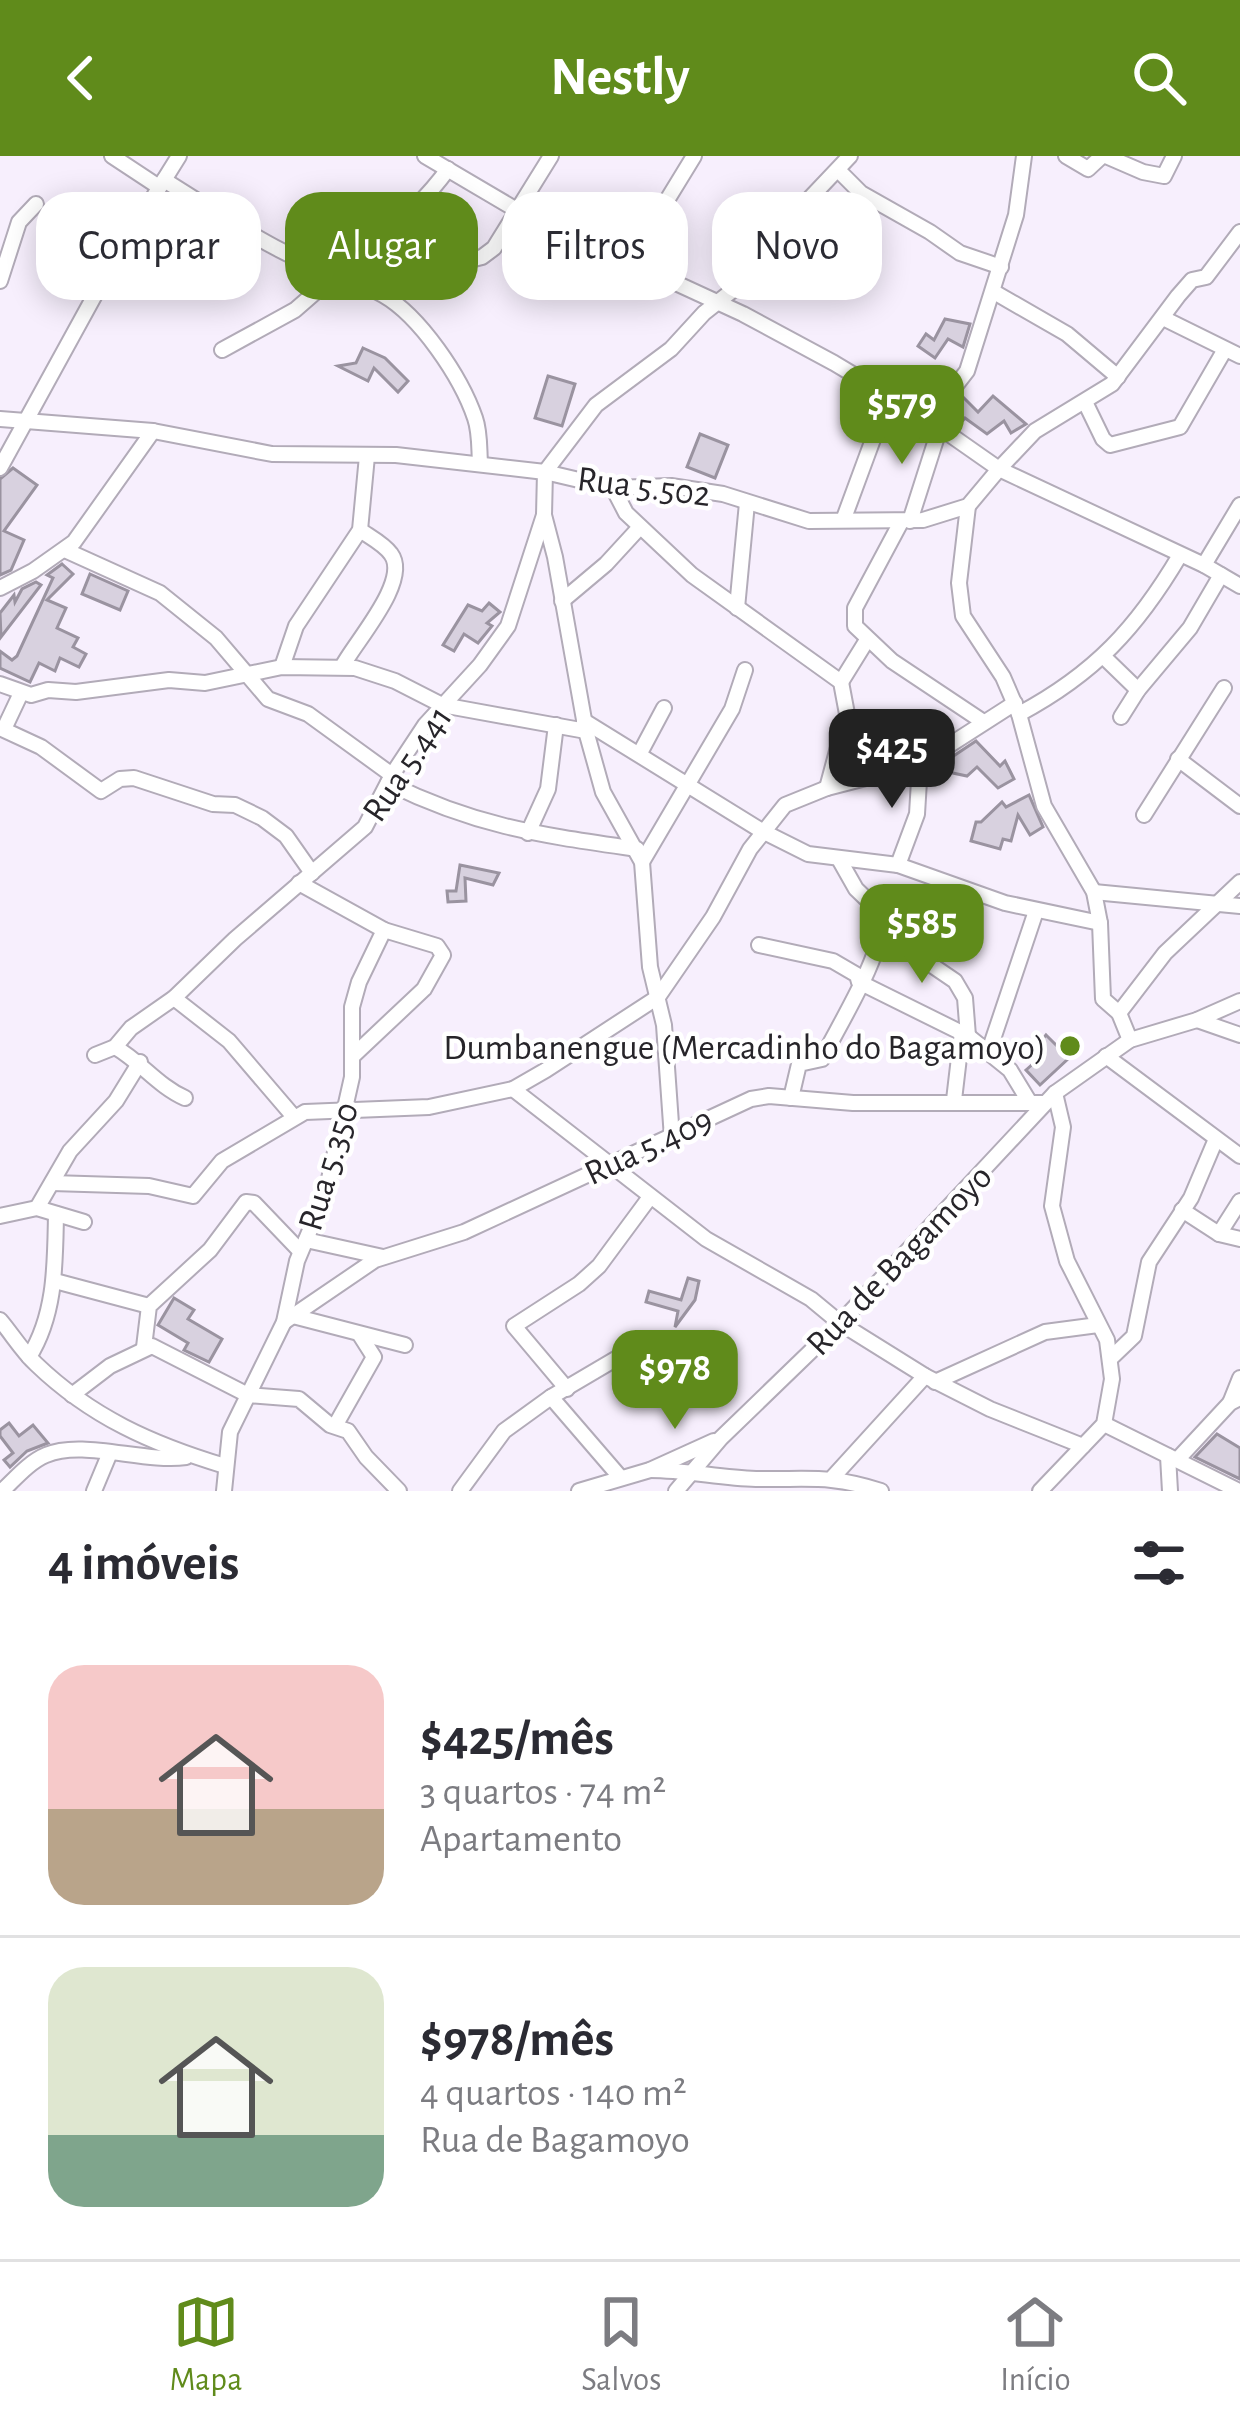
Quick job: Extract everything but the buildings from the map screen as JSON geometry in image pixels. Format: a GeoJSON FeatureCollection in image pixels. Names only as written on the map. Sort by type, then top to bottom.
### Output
{"type":"FeatureCollection","features":[{"type":"Feature","properties":{"kind":"street"},"geometry":{"type":"LineString","coordinates":[[112,156],[285,253]]}},
{"type":"Feature","properties":{"kind":"street"},"geometry":{"type":"LineString","coordinates":[[0,468],[113,262],[179,156]]}},
{"type":"Feature","properties":{"kind":"street"},"geometry":{"type":"LineString","coordinates":[[425,156],[502,200]]}},
{"type":"Feature","properties":{"kind":"street"},"geometry":{"type":"LineString","coordinates":[[535,192],[551,156]]}},
{"type":"Feature","properties":{"kind":"street"},"geometry":{"type":"LineString","coordinates":[[672,192],[694,156]]}},
{"type":"Feature","properties":{"kind":"street"},"geometry":{"type":"LineString","coordinates":[[672,1138],[665,1039],[650,968],[640,856],[603,792],[585,726],[544,515],[545,472],[596,405],[670,349],[763,263],[796,214],[850,156]]}},
{"type":"Feature","properties":{"kind":"street"},"geometry":{"type":"LineString","coordinates":[[982,721],[867,640],[856,626],[854,608],[906,522],[934,424],[964,379],[1016,215],[1024,156]]}},
{"type":"Feature","properties":{"kind":"street"},"geometry":{"type":"LineString","coordinates":[[1066,156],[1088,169],[1104,156],[1164,176],[1174,156]]}},
{"type":"Feature","properties":{"kind":"street"},"geometry":{"type":"LineString","coordinates":[[430,192],[448,169]]}},
{"type":"Feature","properties":{"kind":"street"},"geometry":{"type":"LineString","coordinates":[[838,170],[861,193],[965,256],[1001,267]]}},
{"type":"Feature","properties":{"kind":"street"},"geometry":{"type":"LineString","coordinates":[[0,281],[19,222],[36,203]]}},
{"type":"Feature","properties":{"kind":"street"},"geometry":{"type":"LineString","coordinates":[[1130,1040],[1119,1013],[1103,999],[1094,892],[1044,806],[1017,708],[963,616],[959,583],[968,506],[1035,431],[1086,404],[1118,377],[1192,280],[1206,277],[1240,232]]}},
{"type":"Feature","properties":{"kind":"street"},"geometry":{"type":"LineString","coordinates":[[478,259],[502,240]]}},
{"type":"Feature","properties":{"kind":"street"},"geometry":{"type":"LineString","coordinates":[[688,289],[890,396],[999,469],[1240,586]]}},
{"type":"Feature","properties":{"kind":"street"},"geometry":{"type":"LineString","coordinates":[[994,292],[1066,334],[1118,377]]}},
{"type":"Feature","properties":{"kind":"street"},"geometry":{"type":"LineString","coordinates":[[222,350],[308,300]]}},
{"type":"Feature","properties":{"kind":"street"},"geometry":{"type":"LineString","coordinates":[[388,300],[407,312],[442,358],[477,423],[480,464]]}},
{"type":"Feature","properties":{"kind":"street"},"geometry":{"type":"LineString","coordinates":[[1086,404],[1110,445],[1176,428],[1232,354],[1163,318]]}},
{"type":"Feature","properties":{"kind":"street"},"geometry":{"type":"LineString","coordinates":[[844,518],[890,396]]}},
{"type":"Feature","properties":{"kind":"street","name":"Rua 5.502"},"geometry":{"type":"LineString","coordinates":[[0,419],[153,430],[272,454],[480,464],[545,472],[613,488],[671,486],[723,494],[799,520],[906,522],[968,506]]}},
{"type":"Feature","properties":{"kind":"street"},"geometry":{"type":"LineString","coordinates":[[0,588],[65,550],[153,430]]}},
{"type":"Feature","properties":{"kind":"street"},"geometry":{"type":"LineString","coordinates":[[283,668],[296,626],[360,530],[368,456]]}},
{"type":"Feature","properties":{"kind":"street"},"geometry":{"type":"LineString","coordinates":[[613,488],[626,513],[712,592],[841,682]]}},
{"type":"Feature","properties":{"kind":"street"},"geometry":{"type":"LineString","coordinates":[[737,608],[747,503]]}},
{"type":"Feature","properties":{"kind":"street"},"geometry":{"type":"LineString","coordinates":[[1204,565],[1240,505]]}},
{"type":"Feature","properties":{"kind":"street","name":"Rua 5.441"},"geometry":{"type":"LineString","coordinates":[[94,1055],[116,1047],[131,1028],[174,998],[365,827],[390,779],[442,705],[508,626],[544,515]]}},
{"type":"Feature","properties":{"kind":"street"},"geometry":{"type":"LineString","coordinates":[[562,601],[640,527]]}},
{"type":"Feature","properties":{"kind":"street"},"geometry":{"type":"LineString","coordinates":[[342,667],[389,593],[396,565],[390,551],[360,530]]}},
{"type":"Feature","properties":{"kind":"street"},"geometry":{"type":"LineString","coordinates":[[65,550],[160,593],[216,638],[268,699],[308,714],[390,779],[436,807],[528,833],[640,856]]}},
{"type":"Feature","properties":{"kind":"street"},"geometry":{"type":"LineString","coordinates":[[52,1183],[149,1186],[193,1196],[222,1161],[305,1112],[429,1107],[513,1089],[658,997],[713,916],[762,831],[785,805],[827,788],[920,764],[982,721],[1070,685],[1135,624],[1180,555]]}},
{"type":"Feature","properties":{"kind":"street"},"geometry":{"type":"LineString","coordinates":[[1121,717],[1190,628],[1221,575]]}},
{"type":"Feature","properties":{"kind":"street"},"geometry":{"type":"LineString","coordinates":[[827,788],[847,714],[841,682],[867,640]]}},
{"type":"Feature","properties":{"kind":"street"},"geometry":{"type":"LineString","coordinates":[[1104,657],[1138,690]]}},
{"type":"Feature","properties":{"kind":"street"},"geometry":{"type":"LineString","coordinates":[[0,684],[21,693],[76,692],[169,680],[205,683],[283,668],[368,671],[442,705],[585,726],[640,753],[762,831],[808,854],[898,865],[1036,911],[1100,923]]}},
{"type":"Feature","properties":{"kind":"street"},"geometry":{"type":"LineString","coordinates":[[640,856],[732,709],[745,670]]}},
{"type":"Feature","properties":{"kind":"street"},"geometry":{"type":"LineString","coordinates":[[1144,815],[1224,688]]}},
{"type":"Feature","properties":{"kind":"street"},"geometry":{"type":"LineString","coordinates":[[21,693],[2,729],[41,746],[100,791],[120,779],[134,778],[213,804],[236,805],[275,826],[312,872]]}},
{"type":"Feature","properties":{"kind":"street"},"geometry":{"type":"LineString","coordinates":[[640,753],[664,708]]}},
{"type":"Feature","properties":{"kind":"street"},"geometry":{"type":"LineString","coordinates":[[528,833],[548,789],[556,725]]}},
{"type":"Feature","properties":{"kind":"street"},"geometry":{"type":"LineString","coordinates":[[1178,759],[1240,806]]}},
{"type":"Feature","properties":{"kind":"street"},"geometry":{"type":"LineString","coordinates":[[898,865],[917,814],[920,764]]}},
{"type":"Feature","properties":{"kind":"street"},"geometry":{"type":"LineString","coordinates":[[791,1098],[800,1064],[822,1059],[883,932],[883,915],[856,889],[839,860]]}},
{"type":"Feature","properties":{"kind":"street"},"geometry":{"type":"LineString","coordinates":[[1119,1013],[1165,953],[1240,882]]}},
{"type":"Feature","properties":{"kind":"street"},"geometry":{"type":"LineString","coordinates":[[299,883],[385,930],[437,946],[443,955],[424,988],[354,1055]]}},
{"type":"Feature","properties":{"kind":"street"},"geometry":{"type":"LineString","coordinates":[[1094,892],[1240,906]]}},
{"type":"Feature","properties":{"kind":"street"},"geometry":{"type":"LineString","coordinates":[[989,1051],[1036,911]]}},
{"type":"Feature","properties":{"kind":"street","name":"Rua 5.350"},"geometry":{"type":"LineString","coordinates":[[228,1490],[224,1466],[230,1432],[289,1319],[303,1246],[326,1192],[352,1077],[352,1007],[385,930]]}},
{"type":"Feature","properties":{"kind":"street"},"geometry":{"type":"LineString","coordinates":[[883,932],[955,981],[964,998],[965,1034],[954,1100]]}},
{"type":"Feature","properties":{"kind":"street"},"geometry":{"type":"LineString","coordinates":[[759,944],[833,962],[857,974],[859,982],[965,1034],[1043,1099],[1063,1127],[1052,1206],[1067,1261],[1112,1358],[1112,1379],[1104,1424],[1040,1491]]}},
{"type":"Feature","properties":{"kind":"street"},"geometry":{"type":"LineString","coordinates":[[174,998],[229,1041],[295,1117]]}},
{"type":"Feature","properties":{"kind":"street","name":"Rua de Bagamoyo"},"geometry":{"type":"LineString","coordinates":[[676,1491],[721,1438],[840,1323],[1043,1099],[1130,1040],[1240,1001]]}},
{"type":"Feature","properties":{"kind":"street"},"geometry":{"type":"LineString","coordinates":[[1197,1020],[1240,1035]]}},
{"type":"Feature","properties":{"kind":"street"},"geometry":{"type":"LineString","coordinates":[[116,1047],[184,1098]]}},
{"type":"Feature","properties":{"kind":"street"},"geometry":{"type":"LineString","coordinates":[[1106,1056],[1240,1156]]}},
{"type":"Feature","properties":{"kind":"street"},"geometry":{"type":"LineString","coordinates":[[37,1208],[70,1151],[116,1101],[140,1062]]}},
{"type":"Feature","properties":{"kind":"street"},"geometry":{"type":"LineString","coordinates":[[513,1089],[706,1239],[812,1299],[840,1323],[930,1379],[1083,1446]]}},
{"type":"Feature","properties":{"kind":"street","name":"Rua 5.409"},"geometry":{"type":"LineString","coordinates":[[289,1319],[383,1257],[464,1232],[752,1099],[853,1103],[1043,1099]]}},
{"type":"Feature","properties":{"kind":"street"},"geometry":{"type":"LineString","coordinates":[[1112,1358],[1134,1336],[1145,1270],[1204,1171],[1216,1138]]}},
{"type":"Feature","properties":{"kind":"street"},"geometry":{"type":"LineString","coordinates":[[566,1389],[514,1326],[599,1266],[650,1197]]}},
{"type":"Feature","properties":{"kind":"street"},"geometry":{"type":"LineString","coordinates":[[1219,1234],[1240,1201]]}},
{"type":"Feature","properties":{"kind":"street"},"geometry":{"type":"LineString","coordinates":[[144,1347],[149,1306],[210,1250],[246,1202],[254,1203],[303,1246],[383,1257]]}},
{"type":"Feature","properties":{"kind":"street"},"geometry":{"type":"LineString","coordinates":[[0,1216],[37,1208],[84,1222]]}},
{"type":"Feature","properties":{"kind":"street"},"geometry":{"type":"LineString","coordinates":[[1182,1210],[1219,1234],[1240,1238]]}},
{"type":"Feature","properties":{"kind":"street"},"geometry":{"type":"LineString","coordinates":[[29,1357],[45,1326],[55,1281],[56,1214]]}},
{"type":"Feature","properties":{"kind":"street"},"geometry":{"type":"LineString","coordinates":[[55,1281],[149,1306]]}},
{"type":"Feature","properties":{"kind":"street"},"geometry":{"type":"LineString","coordinates":[[289,1319],[405,1346]]}},
{"type":"Feature","properties":{"kind":"street"},"geometry":{"type":"LineString","coordinates":[[0,1320],[29,1357],[111,1423],[224,1466]]}},
{"type":"Feature","properties":{"kind":"street"},"geometry":{"type":"LineString","coordinates":[[833,1477],[930,1379],[1045,1332],[1098,1324]]}},
{"type":"Feature","properties":{"kind":"street"},"geometry":{"type":"LineString","coordinates":[[335,1426],[374,1357],[360,1335]]}},
{"type":"Feature","properties":{"kind":"street"},"geometry":{"type":"LineString","coordinates":[[460,1491],[494,1442],[550,1397],[641,1344]]}},
{"type":"Feature","properties":{"kind":"street"},"geometry":{"type":"LineString","coordinates":[[72,1396],[92,1378],[152,1346],[248,1395],[299,1399],[349,1431],[399,1491]]}},
{"type":"Feature","properties":{"kind":"street"},"geometry":{"type":"LineString","coordinates":[[1170,1491],[1172,1458],[1235,1400],[1240,1378]]}},
{"type":"Feature","properties":{"kind":"street"},"geometry":{"type":"LineString","coordinates":[[550,1397],[620,1477]]}},
{"type":"Feature","properties":{"kind":"street"},"geometry":{"type":"LineString","coordinates":[[1104,1424],[1239,1491]]}},
{"type":"Feature","properties":{"kind":"street"},"geometry":{"type":"LineString","coordinates":[[579,1491],[650,1470],[721,1438]]}},
{"type":"Feature","properties":{"kind":"street"},"geometry":{"type":"LineString","coordinates":[[2,1491],[42,1456],[79,1449],[170,1460],[192,1456]]}},
{"type":"Feature","properties":{"kind":"street"},"geometry":{"type":"LineString","coordinates":[[94,1491],[110,1455]]}},
{"type":"Feature","properties":{"kind":"street"},"geometry":{"type":"LineString","coordinates":[[650,1470],[694,1470],[757,1479],[833,1477],[881,1491]]}},
{"type":"Feature","properties":{"kind":"place","name":"Dumbanengue (Mercadinho do Bagamoyo)"},"geometry":{"type":"Point","coordinates":[1070,1046]}}]}
